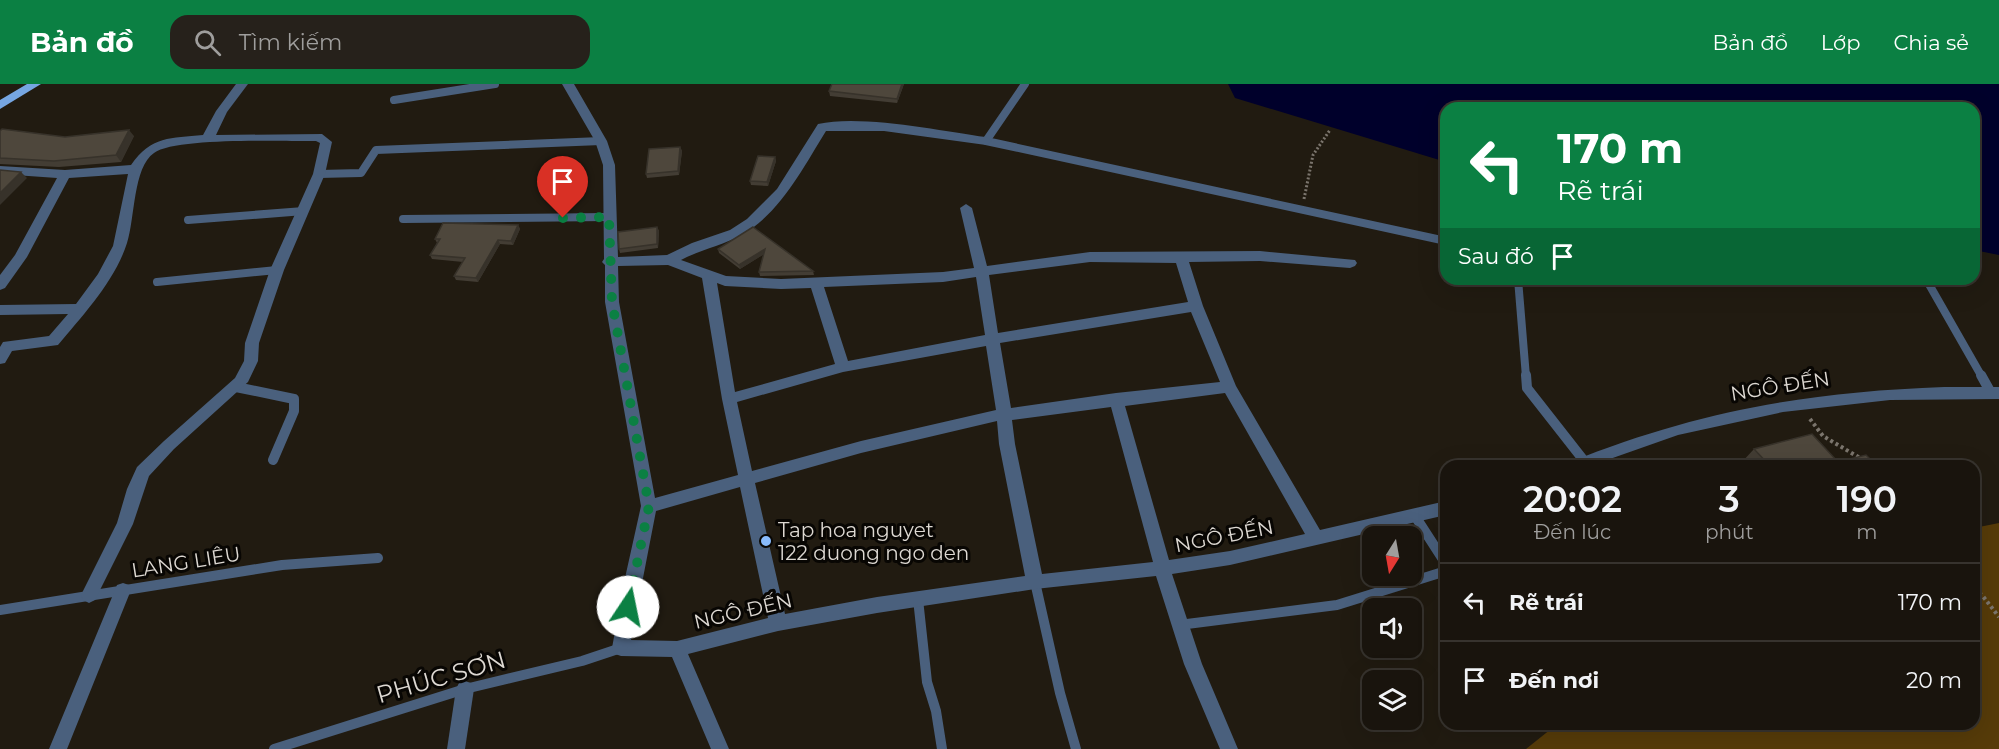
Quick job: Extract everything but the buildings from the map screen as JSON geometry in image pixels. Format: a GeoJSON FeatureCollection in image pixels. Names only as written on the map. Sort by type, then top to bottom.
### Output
{"type":"FeatureCollection","features":[{"type":"Feature","properties":{"kind":"main road"},"geometry":{"type":"LineString","coordinates":[[0,105],[35,84]]}},
{"type":"Feature","properties":{"kind":"street"},"geometry":{"type":"LineString","coordinates":[[207,140],[222,111],[242,84]]}},
{"type":"Feature","properties":{"kind":"street"},"geometry":{"type":"LineString","coordinates":[[568,84],[601,141],[609,165],[609,262],[614,313],[649,506],[631,587],[621,648]]}},
{"type":"Feature","properties":{"kind":"street"},"geometry":{"type":"LineString","coordinates":[[609,262],[669,260],[697,246],[735,233],[752,222],[781,192],[803,153],[822,127],[850,125],[896,127],[986,141]]}},
{"type":"Feature","properties":{"kind":"street"},"geometry":{"type":"LineString","coordinates":[[0,359],[8,346],[53,341],[80,309],[117,254],[135,169],[150,149],[166,143],[207,140],[318,137],[326,142],[318,174],[304,211],[276,270],[252,343],[251,361],[236,387],[168,445],[143,472],[135,489],[125,524],[89,594]]}},
{"type":"Feature","properties":{"kind":"street"},"geometry":{"type":"LineString","coordinates":[[0,170],[65,174],[135,169]]}},
{"type":"Feature","properties":{"kind":"street"},"geometry":{"type":"LineString","coordinates":[[0,285],[20,257],[65,174]]}},
{"type":"Feature","properties":{"kind":"street"},"geometry":{"type":"LineString","coordinates":[[966,207],[982,272],[1007,444],[1035,582]]}},
{"type":"Feature","properties":{"kind":"street"},"geometry":{"type":"LineString","coordinates":[[669,260],[709,277],[725,281],[781,284],[943,277],[1090,257],[1260,256],[1350,263]]}},
{"type":"Feature","properties":{"kind":"street"},"geometry":{"type":"LineString","coordinates":[[1181,258],[1196,306],[1229,387],[1317,539]]}},
{"type":"Feature","properties":{"kind":"street"},"geometry":{"type":"LineString","coordinates":[[709,277],[729,399],[778,623]]}},
{"type":"Feature","properties":{"kind":"street"},"geometry":{"type":"LineString","coordinates":[[816,282],[843,367]]}},
{"type":"Feature","properties":{"kind":"street"},"geometry":{"type":"LineString","coordinates":[[729,399],[843,367],[993,339],[1196,306]]}},
{"type":"Feature","properties":{"kind":"street"},"geometry":{"type":"LineString","coordinates":[[0,310],[80,309]]}},
{"type":"Feature","properties":{"kind":"street"},"geometry":{"type":"LineString","coordinates":[[649,506],[952,424],[1004,414],[1116,399],[1229,387]]}},
{"type":"Feature","properties":{"kind":"street","name":"NGÔ ĐẾN"},"geometry":{"type":"LineString","coordinates":[[1590,460],[1653,436],[1728,415],[1796,402],[1854,396],[1995,393]]}},
{"type":"Feature","properties":{"kind":"street"},"geometry":{"type":"LineString","coordinates":[[1116,399],[1169,597],[1205,698],[1229,749]]}},
{"type":"Feature","properties":{"kind":"street","name":"NGÔ ĐẾN"},"geometry":{"type":"LineString","coordinates":[[621,648],[677,649],[778,623],[918,599],[1230,558],[1440,510]]}},
{"type":"Feature","properties":{"kind":"street"},"geometry":{"type":"LineString","coordinates":[[58,749],[123,590]]}},
{"type":"Feature","properties":{"kind":"street"},"geometry":{"type":"LineString","coordinates":[[677,649],[720,749]]}},
{"type":"Feature","properties":{"kind":"street"},"geometry":{"type":"LineString","coordinates":[[456,749],[465,689]]}},
{"type":"Feature","properties":{"kind":"lane"},"geometry":{"type":"LineString","coordinates":[[394,100],[495,84]]}},
{"type":"Feature","properties":{"kind":"lane"},"geometry":{"type":"LineString","coordinates":[[1025,84],[986,141],[1440,240]]}},
{"type":"Feature","properties":{"kind":"lane"},"geometry":{"type":"LineString","coordinates":[[318,174],[361,173],[376,150],[601,141]]}},
{"type":"Feature","properties":{"kind":"lane"},"geometry":{"type":"LineString","coordinates":[[188,220],[304,211]]}},
{"type":"Feature","properties":{"kind":"lane"},"geometry":{"type":"LineString","coordinates":[[404,219],[609,217]]}},
{"type":"Feature","properties":{"kind":"lane"},"geometry":{"type":"LineString","coordinates":[[157,282],[276,270]]}},
{"type":"Feature","properties":{"kind":"lane"},"geometry":{"type":"LineString","coordinates":[[1518,285],[1527,388],[1577,460]]}},
{"type":"Feature","properties":{"kind":"lane"},"geometry":{"type":"LineString","coordinates":[[1930,285],[1995,393]]}},
{"type":"Feature","properties":{"kind":"lane"},"geometry":{"type":"LineString","coordinates":[[236,387],[294,399],[294,411],[273,460]]}},
{"type":"Feature","properties":{"kind":"lane"},"geometry":{"type":"LineString","coordinates":[[1415,516],[1440,555]]}},
{"type":"Feature","properties":{"kind":"lane","name":"LANG LIÊU"},"geometry":{"type":"LineString","coordinates":[[0,610],[282,565],[378,558]]}},
{"type":"Feature","properties":{"kind":"lane"},"geometry":{"type":"LineString","coordinates":[[1179,624],[1337,605],[1440,573]]}},
{"type":"Feature","properties":{"kind":"lane"},"geometry":{"type":"LineString","coordinates":[[1035,582],[1060,693],[1076,749]]}},
{"type":"Feature","properties":{"kind":"lane"},"geometry":{"type":"LineString","coordinates":[[918,599],[927,682],[936,711],[942,749]]}},
{"type":"Feature","properties":{"kind":"lane","name":"PHÚC SƠN"},"geometry":{"type":"LineString","coordinates":[[274,749],[465,689],[582,661],[621,648]]}},
{"type":"Feature","properties":{"kind":"path"},"geometry":{"type":"LineString","coordinates":[[1302,210],[1313,155],[1330,130]]}},
{"type":"Feature","properties":{"kind":"path"},"geometry":{"type":"LineString","coordinates":[[1796,402],[1823,435],[1862,460]]}},
{"type":"Feature","properties":{"kind":"path"},"geometry":{"type":"LineString","coordinates":[[1980,594],[1999,617]]}},
{"type":"Feature","properties":{"kind":"shaded area"},"geometry":{"type":"Polygon","coordinates":[[[1999,523],[1999,749],[1526,749],[1550,730],[1980,730],[1980,527],[1999,523]]]}},
{"type":"Feature","properties":{"kind":"water"},"geometry":{"type":"Polygon","coordinates":[[[1228,84],[1999,84],[1999,255],[1980,251],[1980,102],[1440,102],[1440,160],[1235,98],[1228,84]]]}},
{"type":"Feature","properties":{"kind":"place","name":"Tap hoa nguyet 122 duong ngo den"},"geometry":{"type":"Point","coordinates":[766,541]}},
{"type":"Feature","properties":{"kind":"route"},"geometry":{"type":"LineString","coordinates":[[563,218],[609,217],[612,302],[649,506],[628,607]]}}]}
